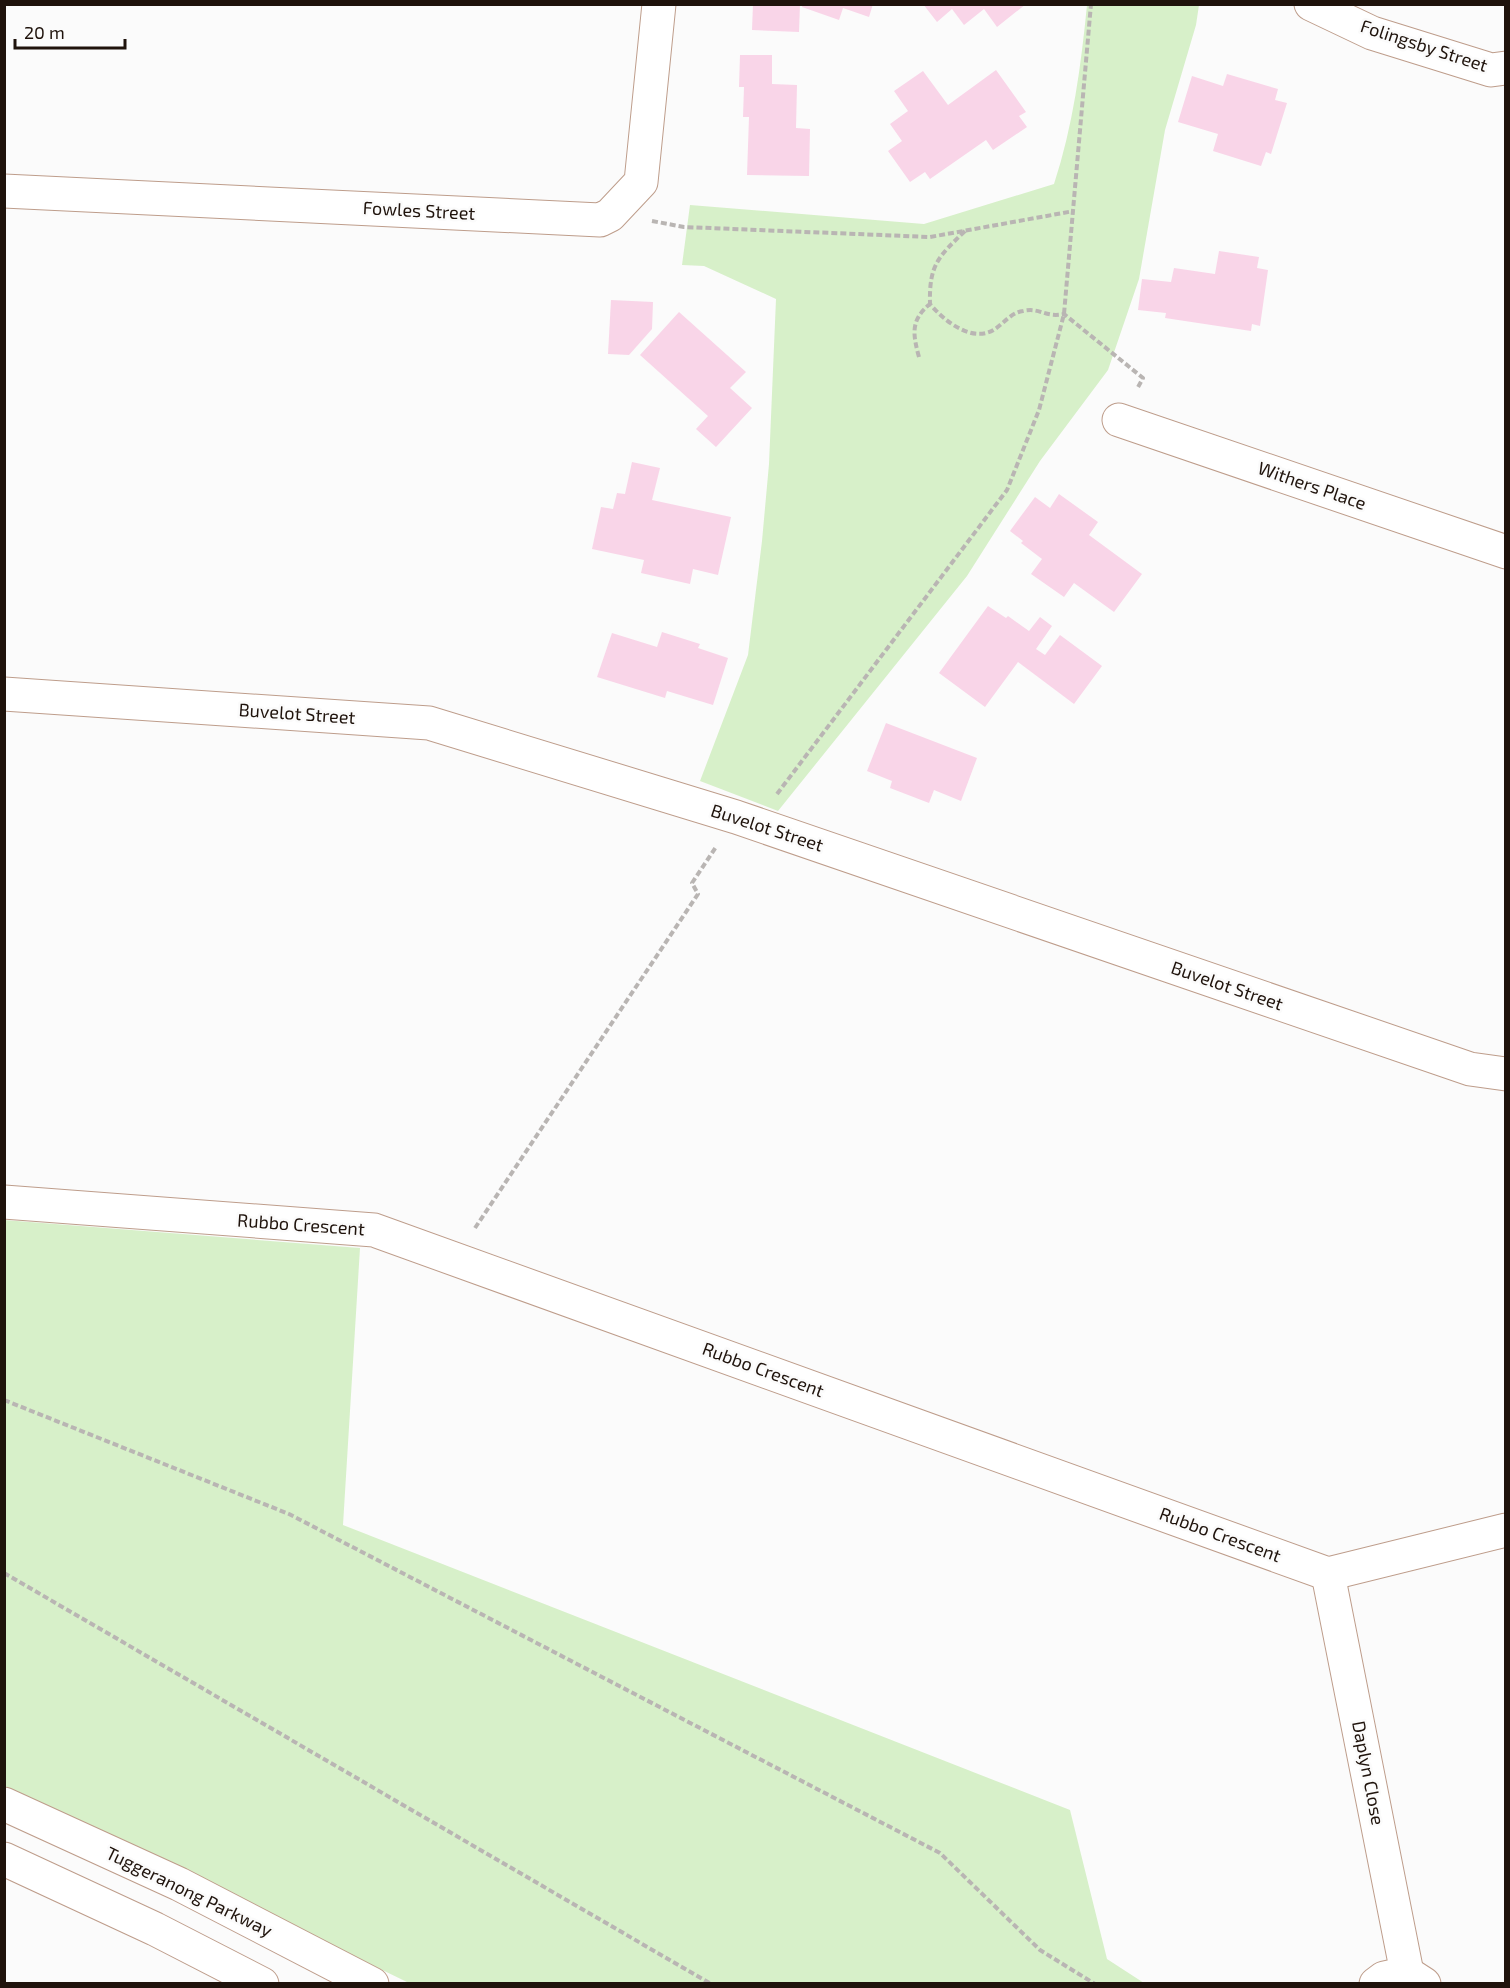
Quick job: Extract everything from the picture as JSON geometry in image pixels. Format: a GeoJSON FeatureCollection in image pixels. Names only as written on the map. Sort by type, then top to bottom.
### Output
{"type":"FeatureCollection","features":[{"type":"Feature","properties":{"kind":"main road"},"geometry":{"type":"LineString","coordinates":[[610,214],[641,182],[659,4]]}},
{"type":"Feature","properties":{"kind":"main road","name":"Folingsby Street"},"geometry":{"type":"LineString","coordinates":[[1311,4],[1372,33],[1491,70],[1506,68]]}},
{"type":"Feature","properties":{"kind":"main road","name":"Fowles Street"},"geometry":{"type":"LineString","coordinates":[[4,191],[600,220],[610,214]]}},
{"type":"Feature","properties":{"kind":"main road","name":"Withers Place"},"geometry":{"type":"LineString","coordinates":[[1119,420],[1506,552]]}},
{"type":"Feature","properties":{"kind":"main road","name":"Buvelot Street"},"geometry":{"type":"LineString","coordinates":[[4,694],[429,723],[755,824],[1470,1069],[1506,1074]]}},
{"type":"Feature","properties":{"kind":"main road","name":"Rubbo Crescent"},"geometry":{"type":"LineString","coordinates":[[4,1202],[374,1230],[1328,1574]]}},
{"type":"Feature","properties":{"kind":"main road"},"geometry":{"type":"LineString","coordinates":[[1328,1574],[1506,1530]]}},
{"type":"Feature","properties":{"kind":"main road","name":"Daplyn Close"},"geometry":{"type":"LineString","coordinates":[[1328,1574],[1415,1978],[1384,1978],[1376,1983]]}},
{"type":"Feature","properties":{"kind":"main road","name":"Tuggeranong Parkway"},"geometry":{"type":"LineString","coordinates":[[4,1804],[179,1884],[372,1983]]}},
{"type":"Feature","properties":{"kind":"main road"},"geometry":{"type":"LineString","coordinates":[[4,1859],[156,1929],[262,1983]]}},
{"type":"Feature","properties":{"kind":"path"},"geometry":{"type":"LineString","coordinates":[[755,824],[1007,490],[1039,410],[1064,314],[1091,4]]}},
{"type":"Feature","properties":{"kind":"path"},"geometry":{"type":"LineString","coordinates":[[610,214],[684,227],[930,237],[1074,211]]}},
{"type":"Feature","properties":{"kind":"path"},"geometry":{"type":"LineString","coordinates":[[965,231],[941,253],[932,272],[930,285],[930,304],[954,326],[980,333],[993,330],[1020,311],[1034,310],[1052,317],[1064,314]]}},
{"type":"Feature","properties":{"kind":"path"},"geometry":{"type":"LineString","coordinates":[[919,357],[913,338],[916,323],[921,312],[930,304]]}},
{"type":"Feature","properties":{"kind":"path"},"geometry":{"type":"LineString","coordinates":[[1064,314],[1143,378],[1119,420]]}},
{"type":"Feature","properties":{"kind":"path"},"geometry":{"type":"LineString","coordinates":[[454,1258],[698,894],[692,883],[718,845]]}},
{"type":"Feature","properties":{"kind":"path"},"geometry":{"type":"LineString","coordinates":[[4,1400],[289,1514],[940,1853],[1040,1950],[1095,1983]]}},
{"type":"Feature","properties":{"kind":"path"},"geometry":{"type":"LineString","coordinates":[[4,1573],[711,1983]]}},
{"type":"Feature","properties":{"kind":"green space"},"geometry":{"type":"Polygon","coordinates":[[[1087,5],[1199,5],[1196,25],[1165,130],[1139,279],[1108,370],[1040,461],[967,576],[778,811],[700,781],[748,655],[769,464],[776,299],[704,266],[682,265],[690,205],[924,224],[1054,184],[1075,96],[1087,5]]]}},
{"type":"Feature","properties":{"kind":"green space"},"geometry":{"type":"Polygon","coordinates":[[[4,1220],[360,1248],[343,1525],[1070,1810],[1107,1959],[1144,1983],[409,1983],[5,1786],[4,1220]]]}},
{"type":"Feature","properties":{"kind":"building"},"geometry":{"type":"Polygon","coordinates":[[[753,4],[800,4],[799,32],[752,30],[753,4]]]}},
{"type":"Feature","properties":{"kind":"building"},"geometry":{"type":"Polygon","coordinates":[[[803,4],[873,4],[869,17],[843,8],[839,20],[802,7],[803,4]]]}},
{"type":"Feature","properties":{"kind":"building"},"geometry":{"type":"Polygon","coordinates":[[[923,4],[1026,4],[997,27],[984,9],[964,25],[952,9],[937,22],[923,4]]]}},
{"type":"Feature","properties":{"kind":"building"},"geometry":{"type":"Polygon","coordinates":[[[740,55],[772,55],[772,84],[797,85],[796,128],[810,129],[809,176],[747,175],[749,117],[743,117],[744,87],[739,87],[740,55]]]}},
{"type":"Feature","properties":{"kind":"building"},"geometry":{"type":"Polygon","coordinates":[[[996,70],[1026,112],[1019,116],[1027,127],[993,150],[986,140],[930,179],[925,172],[910,182],[888,151],[902,141],[890,124],[908,111],[894,91],[923,71],[948,105],[996,70]]]}},
{"type":"Feature","properties":{"kind":"building"},"geometry":{"type":"Polygon","coordinates":[[[1227,74],[1278,89],[1275,100],[1287,103],[1271,154],[1266,152],[1261,166],[1213,151],[1218,134],[1178,122],[1192,76],[1223,86],[1227,74]]]}},
{"type":"Feature","properties":{"kind":"building"},"geometry":{"type":"Polygon","coordinates":[[[1219,251],[1259,257],[1257,268],[1268,270],[1260,326],[1252,324],[1251,331],[1165,318],[1166,313],[1138,310],[1142,279],[1171,282],[1174,268],[1215,274],[1219,251]]]}},
{"type":"Feature","properties":{"kind":"building"},"geometry":{"type":"Polygon","coordinates":[[[611,300],[653,302],[652,329],[629,355],[608,354],[611,300]]]}},
{"type":"Feature","properties":{"kind":"building"},"geometry":{"type":"Polygon","coordinates":[[[679,312],[746,372],[730,388],[752,408],[716,447],[696,429],[708,416],[640,355],[679,312]]]}},
{"type":"Feature","properties":{"kind":"building"},"geometry":{"type":"Polygon","coordinates":[[[632,462],[660,468],[652,500],[731,517],[718,575],[693,569],[690,584],[641,573],[644,560],[592,549],[601,507],[613,509],[617,493],[625,494],[632,462]]]}},
{"type":"Feature","properties":{"kind":"building"},"geometry":{"type":"Polygon","coordinates":[[[1059,494],[1098,522],[1089,535],[1142,574],[1114,612],[1074,583],[1064,597],[1031,574],[1042,559],[1010,531],[1035,497],[1050,508],[1059,494]]]}},
{"type":"Feature","properties":{"kind":"building"},"geometry":{"type":"Polygon","coordinates":[[[988,606],[1006,618],[1008,616],[1029,631],[1040,617],[1052,626],[1036,649],[1045,655],[1060,635],[1102,666],[1074,704],[1018,662],[985,707],[939,673],[988,606]]]}},
{"type":"Feature","properties":{"kind":"building"},"geometry":{"type":"Polygon","coordinates":[[[662,632],[700,644],[698,648],[728,658],[713,705],[667,691],[665,698],[597,677],[612,633],[657,647],[662,632]]]}},
{"type":"Feature","properties":{"kind":"building"},"geometry":{"type":"Polygon","coordinates":[[[886,723],[977,758],[961,801],[934,790],[929,803],[890,788],[892,781],[867,771],[886,723]]]}}]}
